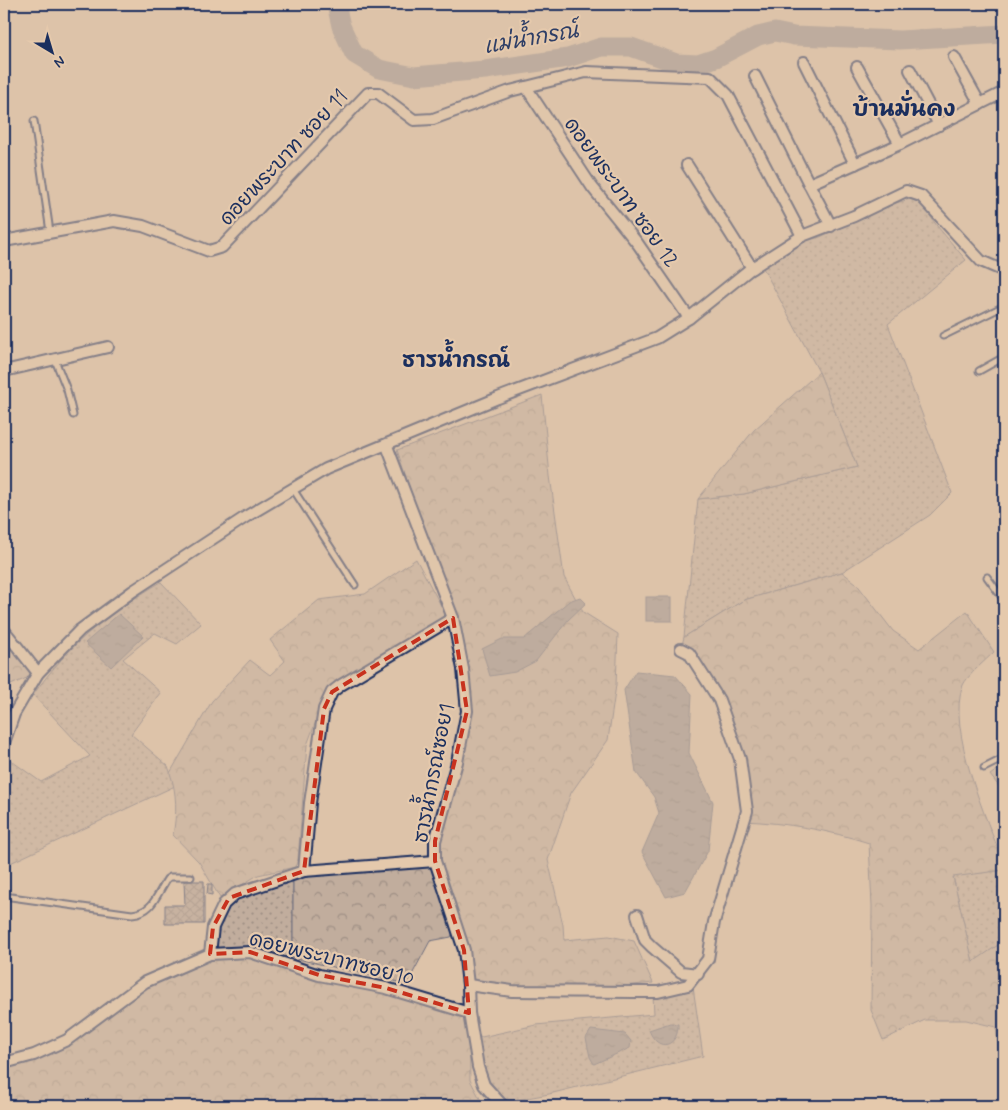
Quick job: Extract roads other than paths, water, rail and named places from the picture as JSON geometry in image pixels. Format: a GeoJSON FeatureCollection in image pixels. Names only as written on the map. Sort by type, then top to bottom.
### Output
{"type":"FeatureCollection","features":[{"type":"Feature","properties":{"kind":"street"},"geometry":{"type":"LineString","coordinates":[[954,57],[980,104]]}},
{"type":"Feature","properties":{"kind":"street"},"geometry":{"type":"LineString","coordinates":[[804,62],[855,164]]}},
{"type":"Feature","properties":{"kind":"street"},"geometry":{"type":"LineString","coordinates":[[858,67],[900,144]]}},
{"type":"Feature","properties":{"kind":"street"},"geometry":{"type":"LineString","coordinates":[[910,70],[939,125]]}},
{"type":"Feature","properties":{"kind":"street","name":"ดอยพระบาท ซอย 11"},"geometry":{"type":"LineString","coordinates":[[50,232],[114,222],[143,226],[209,251],[222,247],[368,92],[378,93],[414,120],[433,119],[526,86],[586,72],[710,77],[728,95],[802,236]]}},
{"type":"Feature","properties":{"kind":"street"},"geometry":{"type":"LineString","coordinates":[[755,76],[831,226]]}},
{"type":"Feature","properties":{"kind":"street","name":"ดอยพระบาท ซอย 12"},"geometry":{"type":"LineString","coordinates":[[526,86],[592,187],[638,244],[689,318]]}},
{"type":"Feature","properties":{"kind":"street"},"geometry":{"type":"LineString","coordinates":[[809,184],[900,144],[1004,92]]}},
{"type":"Feature","properties":{"kind":"street"},"geometry":{"type":"LineString","coordinates":[[687,165],[752,268]]}},
{"type":"Feature","properties":{"kind":"street"},"geometry":{"type":"LineString","coordinates":[[4,743],[14,714],[38,673],[80,630],[132,591],[292,489],[326,470],[498,398],[656,338],[689,318],[752,268],[802,236],[831,226],[906,191],[921,196],[981,261],[1004,272]]}},
{"type":"Feature","properties":{"kind":"street"},"geometry":{"type":"LineString","coordinates":[[4,241],[50,232]]}},
{"type":"Feature","properties":{"kind":"street"},"geometry":{"type":"LineString","coordinates":[[4,371],[108,347]]}},
{"type":"Feature","properties":{"kind":"street","name":"ธารน้ำกรณ์ซอย1"},"geometry":{"type":"LineString","coordinates":[[387,446],[452,618],[463,669],[468,711],[457,762],[435,840],[435,861],[464,950],[469,1013],[478,1067],[484,1085],[503,1106]]}},
{"type":"Feature","properties":{"kind":"street"},"geometry":{"type":"LineString","coordinates":[[304,871],[310,803],[324,709],[328,698],[341,685],[452,618]]}},
{"type":"Feature","properties":{"kind":"street"},"geometry":{"type":"LineString","coordinates":[[4,630],[38,673]]}},
{"type":"Feature","properties":{"kind":"street"},"geometry":{"type":"LineString","coordinates":[[468,985],[512,991],[658,992],[688,986],[708,959],[714,922],[747,811],[740,759],[718,700],[688,653],[681,649]]}},
{"type":"Feature","properties":{"kind":"street"},"geometry":{"type":"LineString","coordinates":[[210,954],[213,927],[219,912],[229,898],[235,894],[304,871],[435,861]]}},
{"type":"Feature","properties":{"kind":"street"},"geometry":{"type":"LineString","coordinates":[[637,915],[645,940],[652,948],[681,972],[698,974]]}},
{"type":"Feature","properties":{"kind":"street","name":"ดอยพระบาทซอย10"},"geometry":{"type":"LineString","coordinates":[[4,1063],[34,1055],[67,1040],[145,982],[210,954],[250,952],[319,975],[386,988],[469,1013]]}},
{"type":"Feature","properties":{"kind":"lane"},"geometry":{"type":"LineString","coordinates":[[34,122],[50,232]]}},
{"type":"Feature","properties":{"kind":"lane"},"geometry":{"type":"LineString","coordinates":[[943,336],[1004,306]]}},
{"type":"Feature","properties":{"kind":"lane"},"geometry":{"type":"LineString","coordinates":[[979,371],[1004,357]]}},
{"type":"Feature","properties":{"kind":"lane"},"geometry":{"type":"LineString","coordinates":[[55,359],[67,390],[73,415]]}},
{"type":"Feature","properties":{"kind":"lane"},"geometry":{"type":"LineString","coordinates":[[292,489],[355,585]]}},
{"type":"Feature","properties":{"kind":"lane"},"geometry":{"type":"LineString","coordinates":[[987,577],[1004,600]]}},
{"type":"Feature","properties":{"kind":"lane"},"geometry":{"type":"LineString","coordinates":[[984,768],[1004,758]]}},
{"type":"Feature","properties":{"kind":"lane"},"geometry":{"type":"LineString","coordinates":[[4,896],[132,914],[143,913],[150,908],[167,879],[170,877],[191,878]]}},
{"type":"Feature","properties":{"kind":"water"},"geometry":{"type":"Polygon","coordinates":[[[580,597],[586,603],[568,620],[536,661],[515,672],[490,676],[482,649],[502,639],[524,639],[569,601],[580,597]]]}},
{"type":"Feature","properties":{"kind":"water"},"geometry":{"type":"Polygon","coordinates":[[[646,597],[672,597],[672,621],[646,621],[646,597]]]}},
{"type":"Feature","properties":{"kind":"water"},"geometry":{"type":"Polygon","coordinates":[[[119,614],[143,636],[111,667],[85,643],[119,614]]]}},
{"type":"Feature","properties":{"kind":"water"},"geometry":{"type":"Polygon","coordinates":[[[636,671],[675,675],[692,694],[689,753],[713,802],[708,851],[685,892],[666,897],[642,852],[659,813],[654,797],[636,772],[624,690],[636,671]]]}},
{"type":"Feature","properties":{"kind":"water"},"geometry":{"type":"Polygon","coordinates":[[[670,1023],[678,1024],[675,1038],[667,1044],[657,1042],[649,1030],[670,1023]]]}},
{"type":"Feature","properties":{"kind":"water"},"geometry":{"type":"Polygon","coordinates":[[[591,1030],[625,1034],[631,1041],[630,1048],[594,1064],[590,1057],[586,1038],[591,1030]]]}},
{"type":"Feature","properties":{"kind":"waterway","name":"แม่น้ำกรณ์"},"geometry":{"type":"LineString","coordinates":[[336,4],[341,26],[354,54],[379,69],[414,76],[485,70],[568,58],[601,47],[631,47],[676,63],[698,64],[716,58],[758,36],[775,32],[794,36],[900,40],[1004,34]]}},
{"type":"Feature","properties":{"kind":"district","name":"บ้านมั่นคง"},"geometry":{"type":"Point","coordinates":[904,108]}},
{"type":"Feature","properties":{"kind":"district","name":"ธารน้ำกรณ์"},"geometry":{"type":"Point","coordinates":[456,360]}}]}
